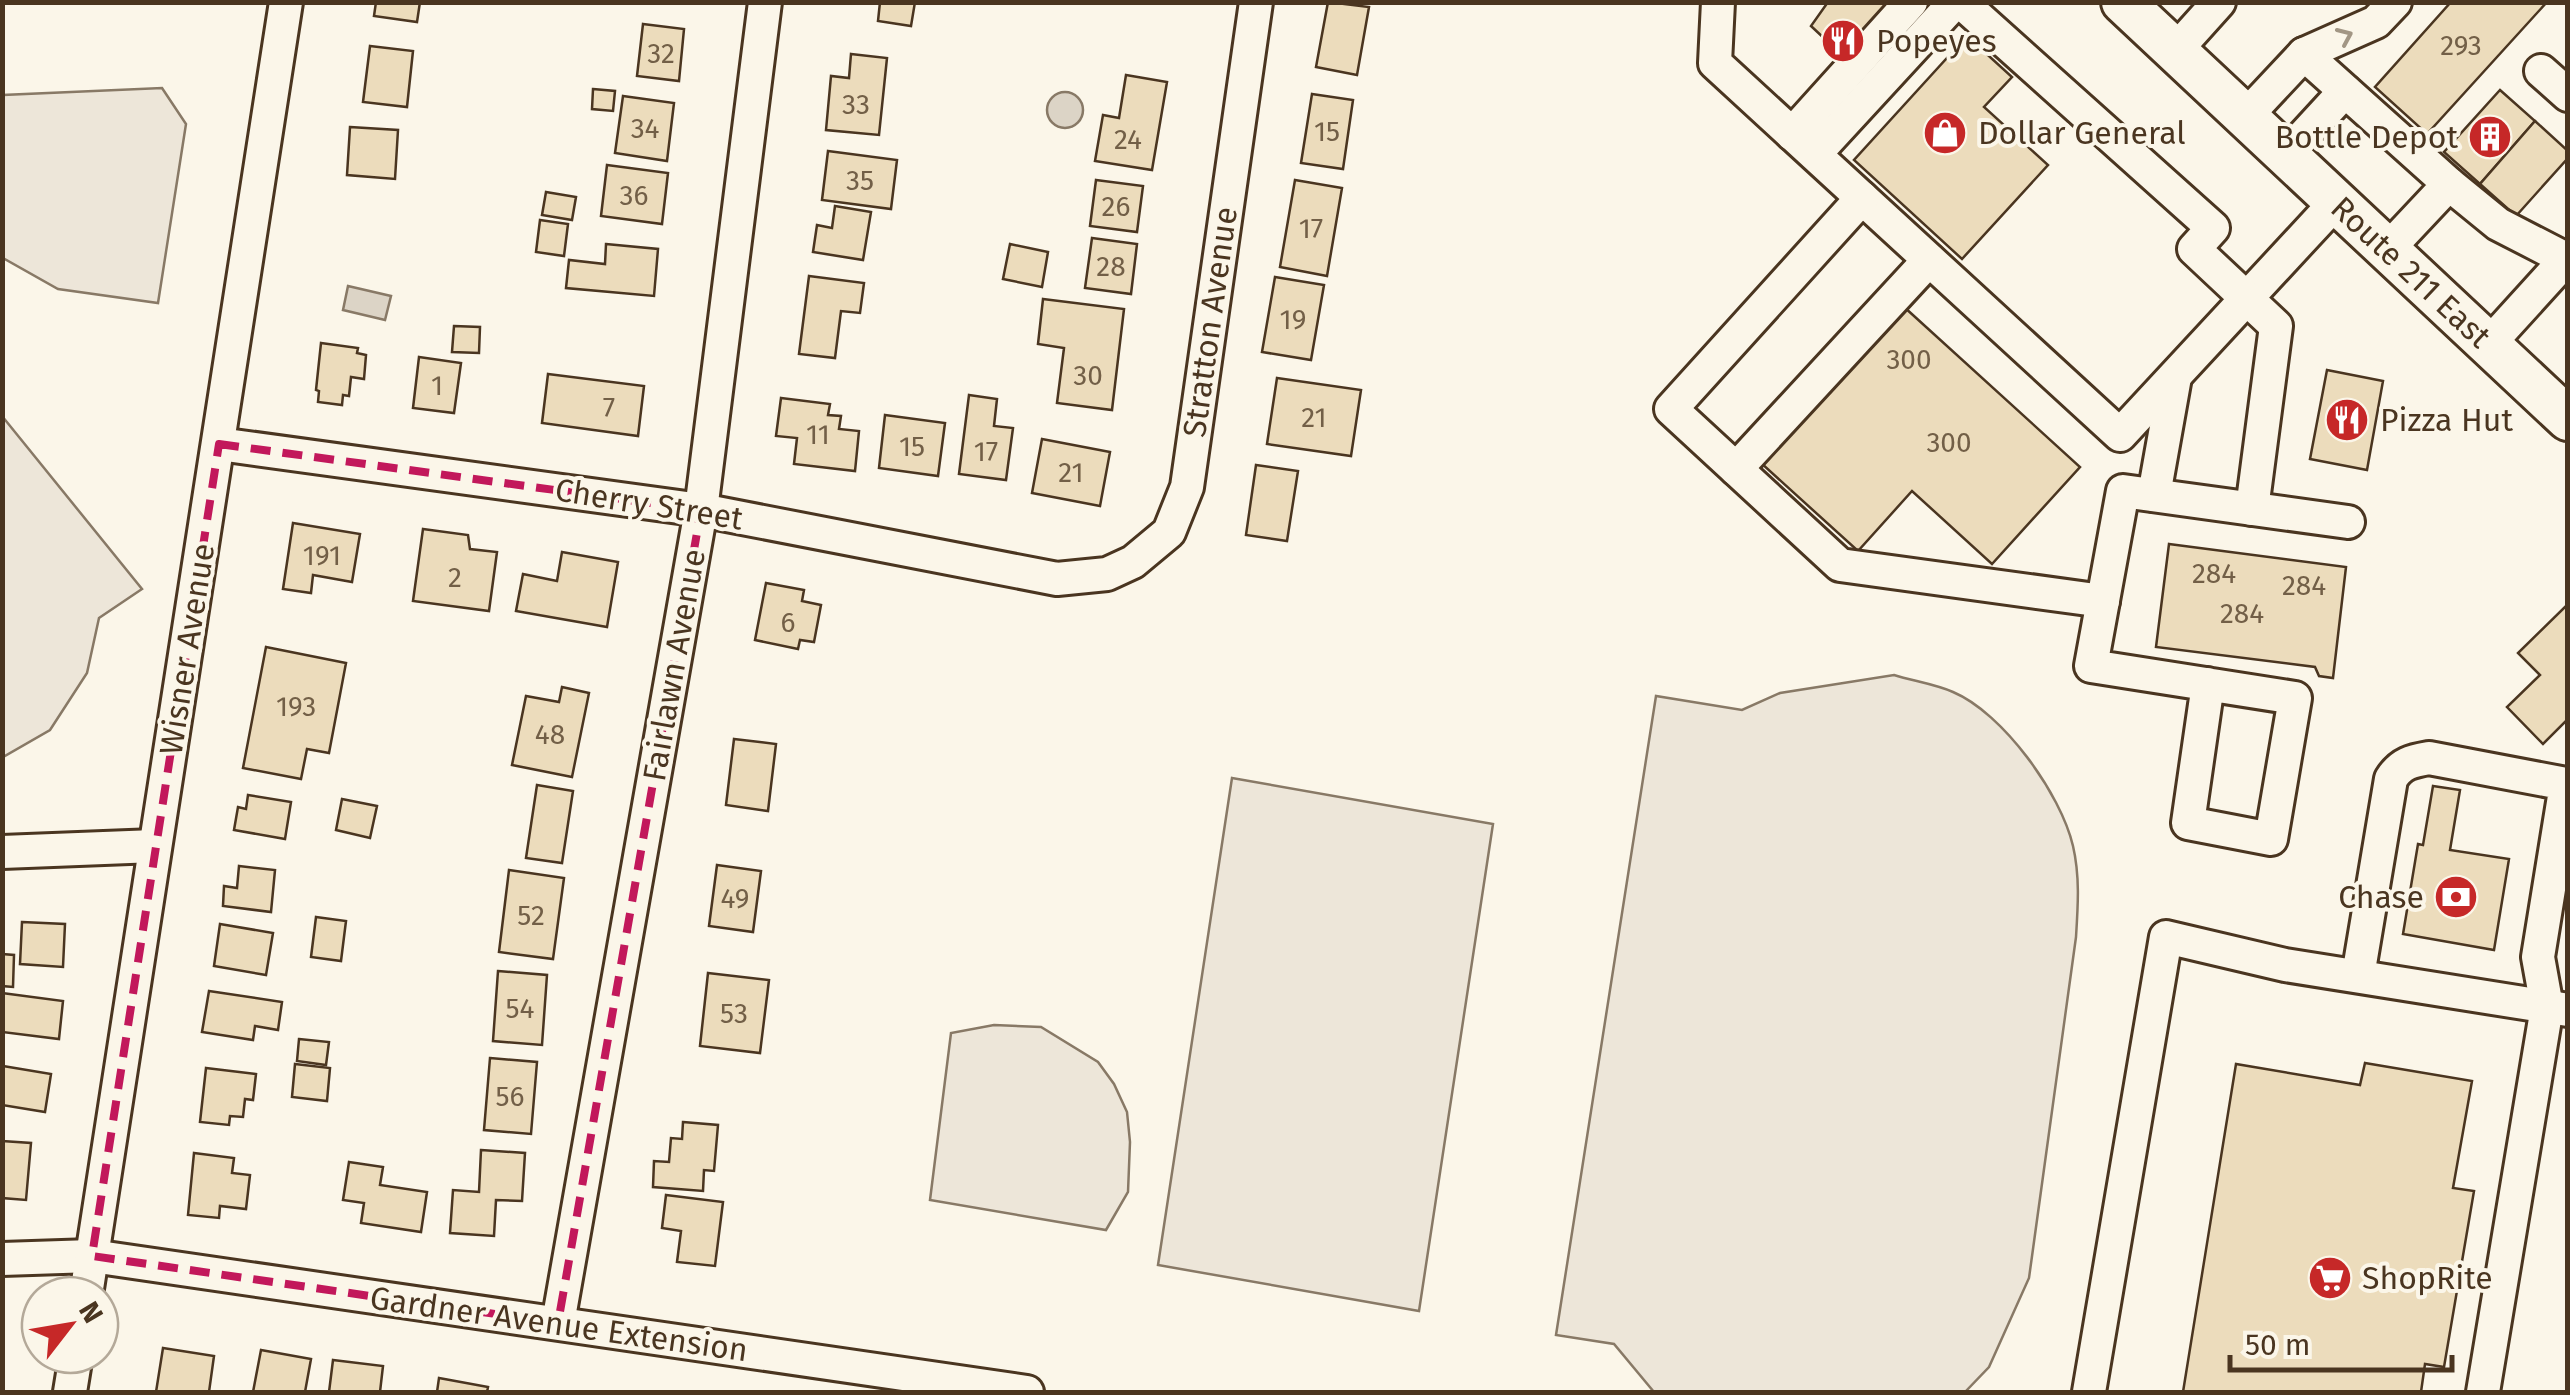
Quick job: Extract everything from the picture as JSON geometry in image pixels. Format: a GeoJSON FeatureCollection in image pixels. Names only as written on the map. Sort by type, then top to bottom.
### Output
{"type":"FeatureCollection","features":[{"type":"Feature","properties":{"kind":"main road","name":"Route 211 East"},"geometry":{"type":"LineString","coordinates":[[2140,8],[2175,51],[2568,419]]}},
{"type":"Feature","properties":{"kind":"street","name":"Wisner Avenue"},"geometry":{"type":"LineString","coordinates":[[89,1275],[286,2]]}},
{"type":"Feature","properties":{"kind":"street","name":"Fairlawn Avenue"},"geometry":{"type":"LineString","coordinates":[[558,1323],[701,510],[765,2]]}},
{"type":"Feature","properties":{"kind":"street","name":"Stratton Avenue"},"geometry":{"type":"LineString","coordinates":[[1075,578],[1107,574],[1132,562],[1169,532],[1187,487],[1256,2]]}},
{"type":"Feature","properties":{"kind":"street"},"geometry":{"type":"LineString","coordinates":[[1718,2],[1715,62],[2120,435],[2336,202]]}},
{"type":"Feature","properties":{"kind":"street"},"geometry":{"type":"LineString","coordinates":[[1804,144],[1912,2]]}},
{"type":"Feature","properties":{"kind":"street"},"geometry":{"type":"LineString","coordinates":[[1804,144],[1958,2],[2213,228],[2194,249],[2276,326],[2252,509]]}},
{"type":"Feature","properties":{"kind":"street"},"geometry":{"type":"LineString","coordinates":[[2175,51],[2219,2]]}},
{"type":"Feature","properties":{"kind":"street"},"geometry":{"type":"LineString","coordinates":[[2245,117],[2304,54],[2376,22],[2394,2]]}},
{"type":"Feature","properties":{"kind":"street"},"geometry":{"type":"LineString","coordinates":[[2304,54],[2498,224],[2567,258],[2488,344]]}},
{"type":"Feature","properties":{"kind":"street"},"geometry":{"type":"LineString","coordinates":[[2541,71],[2568,95]]}},
{"type":"Feature","properties":{"kind":"street"},"geometry":{"type":"LineString","coordinates":[[2286,156],[2345,90]]}},
{"type":"Feature","properties":{"kind":"street"},"geometry":{"type":"LineString","coordinates":[[2387,250],[2449,184]]}},
{"type":"Feature","properties":{"kind":"street"},"geometry":{"type":"LineString","coordinates":[[1862,198],[1670,410],[1840,565],[2103,601]]}},
{"type":"Feature","properties":{"kind":"street"},"geometry":{"type":"LineString","coordinates":[[1736,469],[1929,260]]}},
{"type":"Feature","properties":{"kind":"street"},"geometry":{"type":"LineString","coordinates":[[2154,495],[2176,376]]}},
{"type":"Feature","properties":{"kind":"street","name":"Cherry Street"},"geometry":{"type":"LineString","coordinates":[[219,444],[701,510],[1056,579],[1075,578]]}},
{"type":"Feature","properties":{"kind":"street"},"geometry":{"type":"LineString","coordinates":[[2208,684],[2188,823],[2270,839],[2295,698],[2208,684],[2092,666],[2122,491],[2348,522]]}},
{"type":"Feature","properties":{"kind":"street"},"geometry":{"type":"LineString","coordinates":[[2358,976],[2392,780],[2397,770],[2410,761],[2429,758],[2567,782],[2555,929],[2538,957],[2557,1008],[2482,1392]]}},
{"type":"Feature","properties":{"kind":"street"},"geometry":{"type":"LineString","coordinates":[[2,852],[155,846]]}},
{"type":"Feature","properties":{"kind":"street"},"geometry":{"type":"LineString","coordinates":[[2090,1392],[2166,937],[2286,965],[2557,1008]]}},
{"type":"Feature","properties":{"kind":"street","name":"Gardner Avenue Extension"},"geometry":{"type":"LineString","coordinates":[[2,1259],[92,1256],[1027,1392]]}},
{"type":"Feature","properties":{"kind":"highlighted area"},"geometry":{"type":"Polygon","coordinates":[[[219,444],[701,510],[558,1323],[92,1256],[219,444]]]}},
{"type":"Feature","properties":{"kind":"shaded area"},"geometry":{"type":"Polygon","coordinates":[[[162,88],[186,124],[158,303],[58,289],[3,258],[3,95],[162,88]]]}},
{"type":"Feature","properties":{"kind":"shaded area"},"geometry":{"type":"Polygon","coordinates":[[[1065,92],[1078,97],[1083,110],[1078,123],[1065,128],[1052,123],[1047,110],[1052,97],[1065,92]]]}},
{"type":"Feature","properties":{"kind":"shaded area"},"geometry":{"type":"Polygon","coordinates":[[[348,286],[391,296],[385,320],[343,310],[348,286]]]}},
{"type":"Feature","properties":{"kind":"shaded area"},"geometry":{"type":"Polygon","coordinates":[[[2,416],[142,589],[99,618],[87,673],[50,730],[3,757],[2,416]]]}},
{"type":"Feature","properties":{"kind":"shaded area"},"geometry":{"type":"Polygon","coordinates":[[[1894,675],[1953,692],[2010,736],[2043,780],[2073,846],[2078,880],[2076,937],[2029,1278],[1989,1367],[1965,1392],[1654,1392],[1614,1344],[1556,1335],[1656,696],[1742,710],[1780,693],[1894,675]]]}},
{"type":"Feature","properties":{"kind":"shaded area"},"geometry":{"type":"Polygon","coordinates":[[[1232,778],[1493,824],[1419,1311],[1158,1265],[1232,778]]]}},
{"type":"Feature","properties":{"kind":"shaded area"},"geometry":{"type":"Polygon","coordinates":[[[994,1025],[1041,1027],[1098,1062],[1114,1084],[1127,1112],[1128,1192],[1106,1230],[930,1200],[951,1033],[994,1025]]]}},
{"type":"Feature","properties":{"kind":"building"},"geometry":{"type":"Polygon","coordinates":[[[376,2],[420,2],[417,22],[374,16],[376,2]]]}},
{"type":"Feature","properties":{"kind":"building"},"geometry":{"type":"Polygon","coordinates":[[[880,2],[915,2],[911,26],[878,21],[880,2]]]}},
{"type":"Feature","properties":{"kind":"building"},"geometry":{"type":"Polygon","coordinates":[[[1328,2],[1369,7],[1357,75],[1316,67],[1328,2]]]}},
{"type":"Feature","properties":{"kind":"building","name":"Popeyes"},"geometry":{"type":"Polygon","coordinates":[[[1828,2],[1894,2],[1844,57],[1811,26],[1828,2]]]}},
{"type":"Feature","properties":{"kind":"building"},"geometry":{"type":"Polygon","coordinates":[[[2451,2],[2547,2],[2427,134],[2375,87],[2451,2]]]}},
{"type":"Feature","properties":{"kind":"building"},"geometry":{"type":"Polygon","coordinates":[[[643,24],[684,29],[679,81],[637,76],[643,24]]]}},
{"type":"Feature","properties":{"kind":"building","name":"Dollar General"},"geometry":{"type":"Polygon","coordinates":[[[1967,36],[2012,77],[1984,107],[2048,165],[1962,259],[1854,160],[1967,36]]]}},
{"type":"Feature","properties":{"kind":"building"},"geometry":{"type":"Polygon","coordinates":[[[370,46],[413,51],[407,107],[363,102],[370,46]]]}},
{"type":"Feature","properties":{"kind":"building"},"geometry":{"type":"Polygon","coordinates":[[[851,54],[887,58],[879,135],[826,130],[831,76],[849,78],[851,54]]]}},
{"type":"Feature","properties":{"kind":"building"},"geometry":{"type":"Polygon","coordinates":[[[1126,75],[1167,82],[1152,170],[1095,161],[1103,115],[1119,118],[1126,75]]]}},
{"type":"Feature","properties":{"kind":"building"},"geometry":{"type":"Polygon","coordinates":[[[593,89],[615,91],[613,111],[592,109],[593,89]]]}},
{"type":"Feature","properties":{"kind":"building","name":"Bottle Depot"},"geometry":{"type":"Polygon","coordinates":[[[2500,90],[2535,121],[2480,184],[2444,152],[2500,90]]]}},
{"type":"Feature","properties":{"kind":"building"},"geometry":{"type":"Polygon","coordinates":[[[1312,94],[1353,100],[1343,169],[1301,163],[1312,94]]]}},
{"type":"Feature","properties":{"kind":"building"},"geometry":{"type":"Polygon","coordinates":[[[623,96],[674,103],[667,161],[615,153],[623,96]]]}},
{"type":"Feature","properties":{"kind":"building"},"geometry":{"type":"Polygon","coordinates":[[[2535,121],[2568,151],[2568,158],[2516,216],[2480,184],[2535,121]]]}},
{"type":"Feature","properties":{"kind":"building"},"geometry":{"type":"Polygon","coordinates":[[[350,127],[398,130],[395,179],[347,175],[350,127]]]}},
{"type":"Feature","properties":{"kind":"building"},"geometry":{"type":"Polygon","coordinates":[[[828,151],[897,160],[891,209],[822,200],[828,151]]]}},
{"type":"Feature","properties":{"kind":"building"},"geometry":{"type":"Polygon","coordinates":[[[607,165],[668,173],[662,224],[601,216],[607,165]]]}},
{"type":"Feature","properties":{"kind":"building"},"geometry":{"type":"Polygon","coordinates":[[[1096,180],[1143,186],[1137,232],[1090,226],[1096,180]]]}},
{"type":"Feature","properties":{"kind":"building"},"geometry":{"type":"Polygon","coordinates":[[[1295,180],[1342,188],[1327,276],[1280,267],[1295,180]]]}},
{"type":"Feature","properties":{"kind":"building"},"geometry":{"type":"Polygon","coordinates":[[[546,192],[576,197],[572,220],[542,215],[546,192]]]}},
{"type":"Feature","properties":{"kind":"building"},"geometry":{"type":"Polygon","coordinates":[[[835,206],[871,212],[863,260],[813,252],[817,225],[832,228],[835,206]]]}},
{"type":"Feature","properties":{"kind":"building"},"geometry":{"type":"Polygon","coordinates":[[[540,220],[568,224],[564,256],[536,252],[540,220]]]}},
{"type":"Feature","properties":{"kind":"building"},"geometry":{"type":"Polygon","coordinates":[[[1092,238],[1137,244],[1131,294],[1085,288],[1092,238]]]}},
{"type":"Feature","properties":{"kind":"building"},"geometry":{"type":"Polygon","coordinates":[[[606,244],[658,249],[654,296],[566,288],[569,260],[605,264],[606,244]]]}},
{"type":"Feature","properties":{"kind":"building"},"geometry":{"type":"Polygon","coordinates":[[[1010,244],[1048,252],[1042,287],[1003,279],[1010,244]]]}},
{"type":"Feature","properties":{"kind":"building"},"geometry":{"type":"Polygon","coordinates":[[[809,276],[864,283],[860,313],[841,311],[835,358],[799,354],[809,276]]]}},
{"type":"Feature","properties":{"kind":"building"},"geometry":{"type":"Polygon","coordinates":[[[1275,277],[1324,285],[1311,360],[1262,352],[1275,277]]]}},
{"type":"Feature","properties":{"kind":"building"},"geometry":{"type":"Polygon","coordinates":[[[1043,299],[1124,309],[1112,410],[1057,403],[1064,348],[1038,344],[1043,299]]]}},
{"type":"Feature","properties":{"kind":"building"},"geometry":{"type":"Polygon","coordinates":[[[1903,306],[2080,467],[1992,564],[1912,491],[1858,551],[1761,463],[1903,306]]]}},
{"type":"Feature","properties":{"kind":"building"},"geometry":{"type":"Polygon","coordinates":[[[454,326],[480,327],[479,353],[452,352],[454,326]]]}},
{"type":"Feature","properties":{"kind":"building"},"geometry":{"type":"Polygon","coordinates":[[[321,343],[358,348],[357,353],[366,355],[364,379],[351,377],[349,396],[343,395],[342,405],[318,402],[321,343]]]}},
{"type":"Feature","properties":{"kind":"building"},"geometry":{"type":"Polygon","coordinates":[[[419,357],[461,363],[454,413],[413,408],[419,357]]]}},
{"type":"Feature","properties":{"kind":"building","name":"Pizza Hut"},"geometry":{"type":"Polygon","coordinates":[[[2327,370],[2383,381],[2367,470],[2310,459],[2327,370]]]}},
{"type":"Feature","properties":{"kind":"building"},"geometry":{"type":"Polygon","coordinates":[[[548,374],[644,386],[638,436],[542,423],[548,374]]]}},
{"type":"Feature","properties":{"kind":"building"},"geometry":{"type":"Polygon","coordinates":[[[1277,378],[1361,390],[1351,456],[1267,444],[1277,378]]]}},
{"type":"Feature","properties":{"kind":"building"},"geometry":{"type":"Polygon","coordinates":[[[969,395],[997,399],[994,426],[1013,428],[1006,480],[959,474],[969,395]]]}},
{"type":"Feature","properties":{"kind":"building"},"geometry":{"type":"Polygon","coordinates":[[[781,398],[830,404],[828,415],[841,416],[839,429],[859,431],[855,471],[794,464],[797,438],[776,436],[781,398]]]}},
{"type":"Feature","properties":{"kind":"building"},"geometry":{"type":"Polygon","coordinates":[[[885,415],[945,423],[938,476],[879,468],[885,415]]]}},
{"type":"Feature","properties":{"kind":"building"},"geometry":{"type":"Polygon","coordinates":[[[1042,439],[1110,452],[1100,506],[1032,493],[1042,439]]]}},
{"type":"Feature","properties":{"kind":"building"},"geometry":{"type":"Polygon","coordinates":[[[1256,465],[1298,471],[1287,541],[1246,535],[1256,465]]]}},
{"type":"Feature","properties":{"kind":"building"},"geometry":{"type":"Polygon","coordinates":[[[293,523],[360,534],[352,582],[313,575],[311,593],[283,589],[293,523]]]}},
{"type":"Feature","properties":{"kind":"building"},"geometry":{"type":"Polygon","coordinates":[[[423,529],[468,535],[470,549],[497,552],[489,611],[413,601],[423,529]]]}},
{"type":"Feature","properties":{"kind":"building"},"geometry":{"type":"Polygon","coordinates":[[[2169,544],[2346,567],[2333,678],[2319,676],[2315,667],[2156,647],[2169,544]]]}},
{"type":"Feature","properties":{"kind":"building"},"geometry":{"type":"Polygon","coordinates":[[[562,552],[618,562],[607,627],[516,611],[523,574],[557,581],[562,552]]]}},
{"type":"Feature","properties":{"kind":"building"},"geometry":{"type":"Polygon","coordinates":[[[766,583],[804,590],[802,601],[821,605],[814,642],[800,640],[798,649],[755,640],[766,583]]]}},
{"type":"Feature","properties":{"kind":"building"},"geometry":{"type":"Polygon","coordinates":[[[2568,604],[2568,719],[2543,744],[2507,707],[2540,675],[2518,653],[2568,604]]]}},
{"type":"Feature","properties":{"kind":"building"},"geometry":{"type":"Polygon","coordinates":[[[266,647],[346,663],[329,753],[307,749],[301,779],[243,768],[266,647]]]}},
{"type":"Feature","properties":{"kind":"building"},"geometry":{"type":"Polygon","coordinates":[[[562,687],[589,693],[572,777],[512,765],[526,696],[559,702],[562,687]]]}},
{"type":"Feature","properties":{"kind":"building"},"geometry":{"type":"Polygon","coordinates":[[[734,739],[776,744],[768,811],[726,805],[734,739]]]}},
{"type":"Feature","properties":{"kind":"building"},"geometry":{"type":"Polygon","coordinates":[[[537,785],[573,791],[562,863],[526,858],[537,785]]]}},
{"type":"Feature","properties":{"kind":"building","name":"Chase"},"geometry":{"type":"Polygon","coordinates":[[[2433,786],[2460,790],[2450,850],[2509,859],[2494,950],[2403,934],[2418,844],[2423,845],[2433,786]]]}},
{"type":"Feature","properties":{"kind":"building"},"geometry":{"type":"Polygon","coordinates":[[[248,795],[291,802],[285,839],[234,830],[238,807],[246,809],[248,795]]]}},
{"type":"Feature","properties":{"kind":"building"},"geometry":{"type":"Polygon","coordinates":[[[342,799],[377,806],[370,838],[336,830],[342,799]]]}},
{"type":"Feature","properties":{"kind":"building"},"geometry":{"type":"Polygon","coordinates":[[[717,865],[761,871],[753,932],[709,926],[717,865]]]}},
{"type":"Feature","properties":{"kind":"building"},"geometry":{"type":"Polygon","coordinates":[[[239,866],[275,870],[271,912],[223,906],[224,886],[237,888],[239,866]]]}},
{"type":"Feature","properties":{"kind":"building"},"geometry":{"type":"Polygon","coordinates":[[[509,870],[564,878],[553,959],[499,952],[509,870]]]}},
{"type":"Feature","properties":{"kind":"building"},"geometry":{"type":"Polygon","coordinates":[[[316,917],[346,921],[341,961],[311,957],[316,917]]]}},
{"type":"Feature","properties":{"kind":"building"},"geometry":{"type":"Polygon","coordinates":[[[22,922],[65,924],[63,967],[20,964],[22,922]]]}},
{"type":"Feature","properties":{"kind":"building"},"geometry":{"type":"Polygon","coordinates":[[[220,924],[273,933],[266,975],[214,966],[220,924]]]}},
{"type":"Feature","properties":{"kind":"building"},"geometry":{"type":"Polygon","coordinates":[[[2,954],[14,955],[13,987],[2,986],[2,954]]]}},
{"type":"Feature","properties":{"kind":"building"},"geometry":{"type":"Polygon","coordinates":[[[498,971],[547,975],[542,1045],[493,1041],[498,971]]]}},
{"type":"Feature","properties":{"kind":"building"},"geometry":{"type":"Polygon","coordinates":[[[708,973],[769,980],[760,1053],[700,1046],[708,973]]]}},
{"type":"Feature","properties":{"kind":"building"},"geometry":{"type":"Polygon","coordinates":[[[209,991],[282,1002],[278,1030],[255,1026],[253,1040],[202,1032],[209,991]]]}},
{"type":"Feature","properties":{"kind":"building"},"geometry":{"type":"Polygon","coordinates":[[[2,993],[63,1001],[59,1039],[2,1032],[2,993]]]}},
{"type":"Feature","properties":{"kind":"building"},"geometry":{"type":"Polygon","coordinates":[[[299,1039],[329,1042],[326,1065],[297,1061],[299,1039]]]}},
{"type":"Feature","properties":{"kind":"building"},"geometry":{"type":"Polygon","coordinates":[[[490,1058],[537,1062],[531,1134],[484,1130],[490,1058]]]}},
{"type":"Feature","properties":{"kind":"building","name":"ShopRite"},"geometry":{"type":"Polygon","coordinates":[[[2365,1063],[2472,1081],[2453,1188],[2474,1191],[2444,1367],[2425,1364],[2421,1392],[2183,1392],[2236,1064],[2360,1085],[2365,1063]]]}},
{"type":"Feature","properties":{"kind":"building"},"geometry":{"type":"Polygon","coordinates":[[[295,1064],[330,1068],[327,1101],[292,1097],[295,1064]]]}},
{"type":"Feature","properties":{"kind":"building"},"geometry":{"type":"Polygon","coordinates":[[[3,1066],[51,1074],[45,1112],[2,1105],[3,1066]]]}},
{"type":"Feature","properties":{"kind":"building"},"geometry":{"type":"Polygon","coordinates":[[[206,1068],[256,1074],[253,1100],[245,1099],[243,1117],[230,1116],[229,1125],[200,1122],[206,1068]]]}},
{"type":"Feature","properties":{"kind":"building"},"geometry":{"type":"Polygon","coordinates":[[[683,1122],[718,1125],[714,1171],[704,1170],[703,1191],[653,1187],[654,1161],[669,1162],[671,1138],[682,1139],[683,1122]]]}},
{"type":"Feature","properties":{"kind":"building"},"geometry":{"type":"Polygon","coordinates":[[[2,1141],[31,1143],[26,1200],[2,1198],[2,1141]]]}},
{"type":"Feature","properties":{"kind":"building"},"geometry":{"type":"Polygon","coordinates":[[[481,1150],[525,1153],[522,1201],[496,1200],[494,1236],[450,1233],[453,1190],[479,1192],[481,1150]]]}},
{"type":"Feature","properties":{"kind":"building"},"geometry":{"type":"Polygon","coordinates":[[[194,1153],[234,1158],[232,1173],[250,1175],[246,1209],[220,1206],[219,1218],[188,1215],[194,1153]]]}},
{"type":"Feature","properties":{"kind":"building"},"geometry":{"type":"Polygon","coordinates":[[[349,1162],[383,1167],[380,1185],[427,1192],[421,1232],[361,1223],[364,1203],[343,1200],[349,1162]]]}},
{"type":"Feature","properties":{"kind":"building"},"geometry":{"type":"Polygon","coordinates":[[[666,1195],[723,1202],[715,1266],[677,1262],[681,1231],[662,1228],[666,1195]]]}},
{"type":"Feature","properties":{"kind":"building"},"geometry":{"type":"Polygon","coordinates":[[[163,1348],[214,1356],[209,1392],[156,1392],[163,1348]]]}},
{"type":"Feature","properties":{"kind":"building"},"geometry":{"type":"Polygon","coordinates":[[[261,1350],[311,1359],[305,1392],[253,1392],[261,1350]]]}},
{"type":"Feature","properties":{"kind":"building"},"geometry":{"type":"Polygon","coordinates":[[[333,1360],[383,1366],[380,1392],[329,1392],[333,1360]]]}},
{"type":"Feature","properties":{"kind":"building"},"geometry":{"type":"Polygon","coordinates":[[[439,1378],[488,1387],[487,1392],[437,1392],[439,1378]]]}},
{"type":"Feature","properties":{"kind":"place","name":"Popeyes"},"geometry":{"type":"Point","coordinates":[1843,41]}},
{"type":"Feature","properties":{"kind":"place","name":"Dollar General"},"geometry":{"type":"Point","coordinates":[1945,133]}},
{"type":"Feature","properties":{"kind":"place","name":"Bottle Depot"},"geometry":{"type":"Point","coordinates":[2490,137]}},
{"type":"Feature","properties":{"kind":"place","name":"Pizza Hut"},"geometry":{"type":"Point","coordinates":[2347,420]}},
{"type":"Feature","properties":{"kind":"place","name":"Chase"},"geometry":{"type":"Point","coordinates":[2456,897]}},
{"type":"Feature","properties":{"kind":"place","name":"ShopRite"},"geometry":{"type":"Point","coordinates":[2330,1278]}}]}
